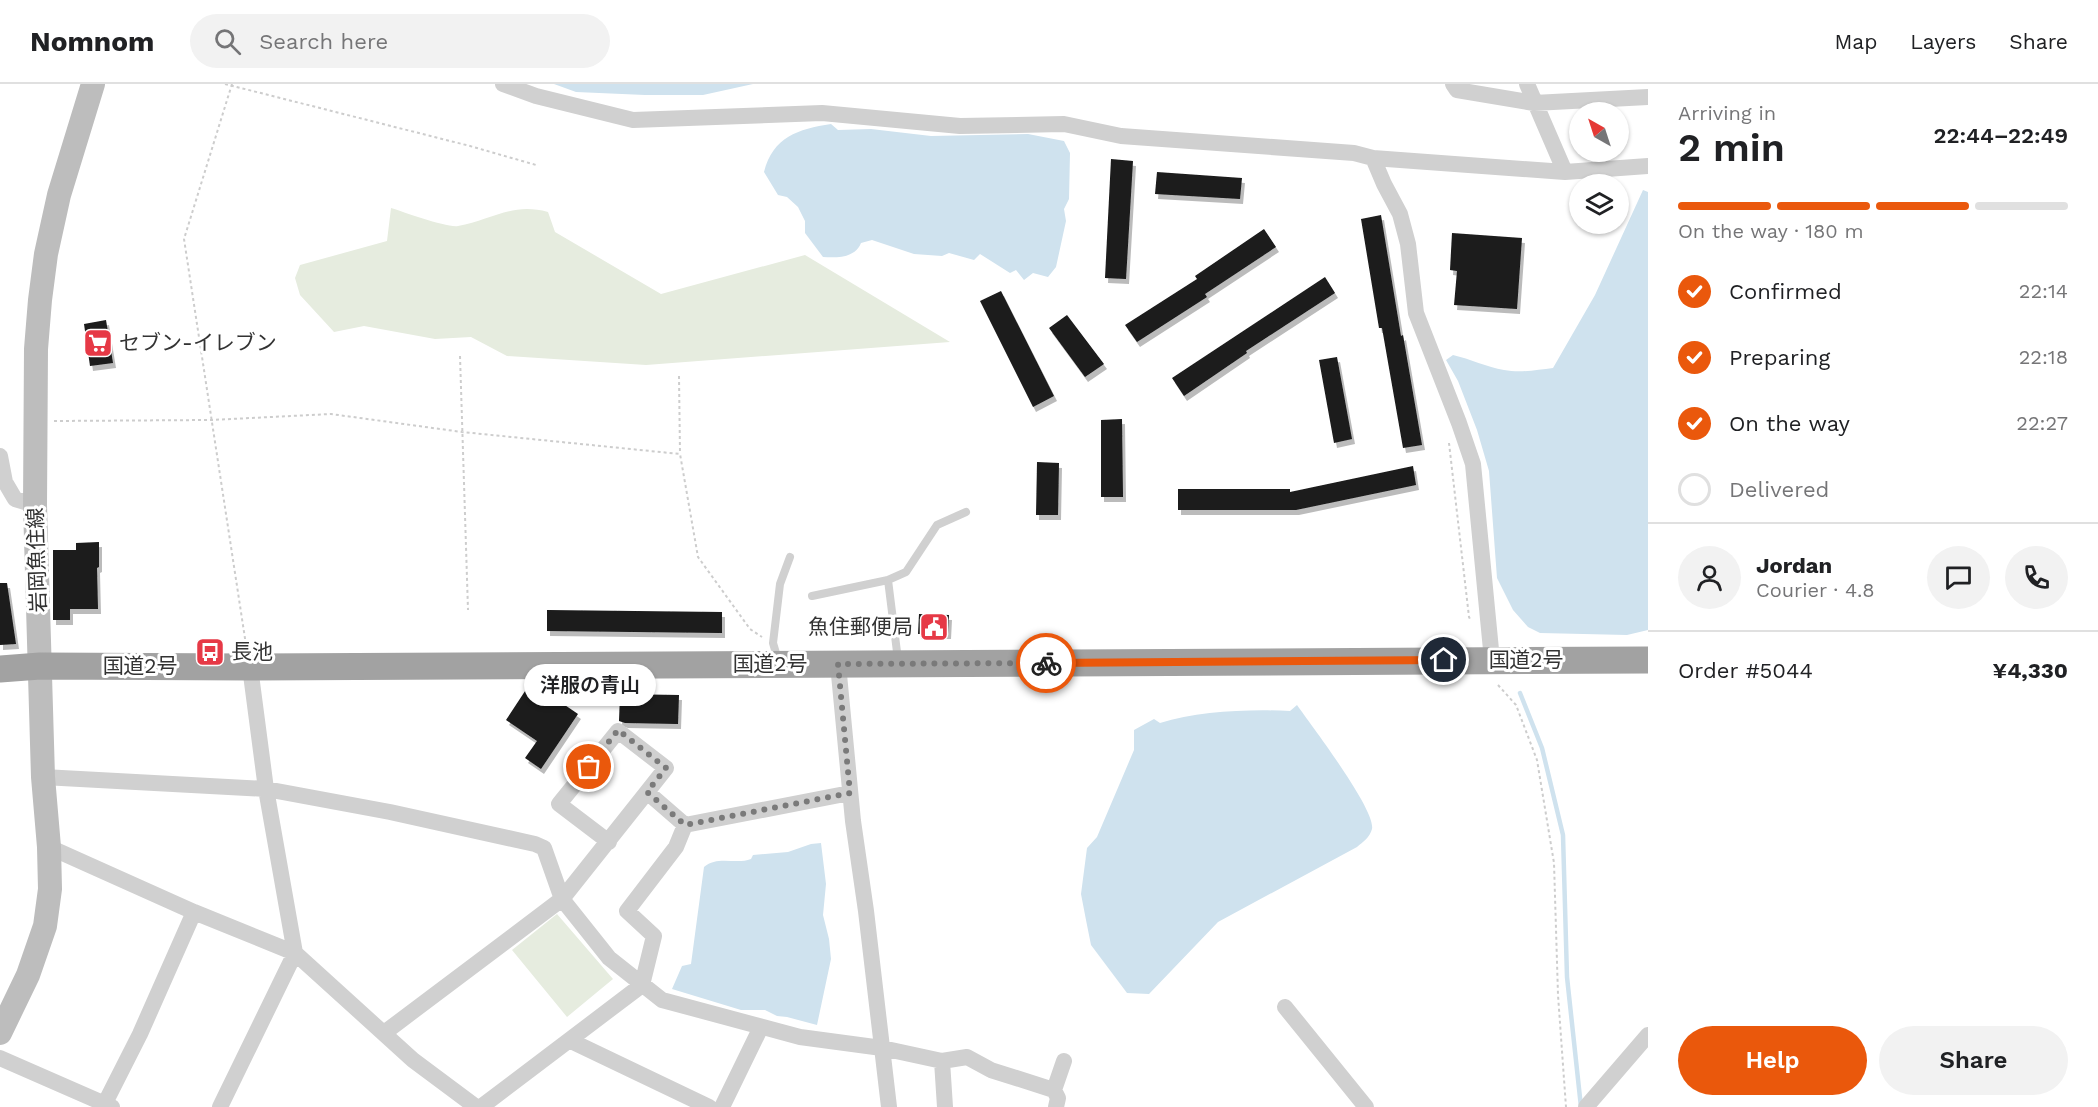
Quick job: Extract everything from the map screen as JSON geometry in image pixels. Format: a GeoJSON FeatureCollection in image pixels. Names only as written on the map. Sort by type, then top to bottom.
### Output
{"type":"FeatureCollection","features":[{"type":"Feature","properties":{"kind":"highway","name":"国道2号"},"geometry":{"type":"LineString","coordinates":[[0,669],[40,666],[250,667],[776,653],[838,664],[1495,672],[1648,660]]}},
{"type":"Feature","properties":{"kind":"main road","name":"岩岡魚住線"},"geometry":{"type":"LineString","coordinates":[[0,1034],[28,975],[45,926],[50,889],[43,777],[35,505],[36,349],[46,254],[59,195],[93,84]]}},
{"type":"Feature","properties":{"kind":"street"},"geometry":{"type":"LineString","coordinates":[[503,84],[536,96],[633,120],[822,113],[960,126],[1064,124],[1120,136],[1354,153],[1373,158],[1565,172],[1648,166]]}},
{"type":"Feature","properties":{"kind":"street"},"geometry":{"type":"LineString","coordinates":[[1453,84],[1457,90],[1534,103],[1648,97]]}},
{"type":"Feature","properties":{"kind":"street"},"geometry":{"type":"LineString","coordinates":[[1527,84],[1565,172]]}},
{"type":"Feature","properties":{"kind":"street"},"geometry":{"type":"LineString","coordinates":[[1373,158],[1400,214],[1408,244],[1416,314],[1473,464],[1495,672]]}},
{"type":"Feature","properties":{"kind":"street"},"geometry":{"type":"LineString","coordinates":[[0,456],[5,482],[15,499],[35,505]]}},
{"type":"Feature","properties":{"kind":"street"},"geometry":{"type":"LineString","coordinates":[[838,664],[850,793],[888,1106]]}},
{"type":"Feature","properties":{"kind":"street"},"geometry":{"type":"LineString","coordinates":[[220,1107],[294,953],[266,789],[250,667]]}},
{"type":"Feature","properties":{"kind":"street"},"geometry":{"type":"LineString","coordinates":[[384,1034],[562,899],[609,842],[666,768],[618,730],[559,804],[609,842]]}},
{"type":"Feature","properties":{"kind":"street"},"geometry":{"type":"LineString","coordinates":[[43,777],[266,789],[390,812],[535,844],[544,848],[562,899],[609,958],[662,1000],[800,1037],[882,1048],[942,1061],[967,1057],[1055,1099],[1064,1061]]}},
{"type":"Feature","properties":{"kind":"street"},"geometry":{"type":"LineString","coordinates":[[647,792],[685,825]]}},
{"type":"Feature","properties":{"kind":"street"},"geometry":{"type":"LineString","coordinates":[[685,825],[850,793]]}},
{"type":"Feature","properties":{"kind":"street"},"geometry":{"type":"LineString","coordinates":[[49,847],[194,912],[294,953],[413,1060],[479,1107],[571,1041],[642,985],[654,936],[627,911],[676,847],[685,825]]}},
{"type":"Feature","properties":{"kind":"street"},"geometry":{"type":"LineString","coordinates":[[0,1058],[107,1106],[194,912]]}},
{"type":"Feature","properties":{"kind":"street"},"geometry":{"type":"LineString","coordinates":[[1285,1007],[1366,1107]]}},
{"type":"Feature","properties":{"kind":"street"},"geometry":{"type":"LineString","coordinates":[[722,1107],[761,1027]]}},
{"type":"Feature","properties":{"kind":"street"},"geometry":{"type":"LineString","coordinates":[[1586,1107],[1648,1035]]}},
{"type":"Feature","properties":{"kind":"street"},"geometry":{"type":"LineString","coordinates":[[571,1041],[708,1107]]}},
{"type":"Feature","properties":{"kind":"street"},"geometry":{"type":"LineString","coordinates":[[942,1061],[945,1107]]}},
{"type":"Feature","properties":{"kind":"lane"},"geometry":{"type":"LineString","coordinates":[[812,596],[888,580],[906,572],[937,525],[966,512]]}},
{"type":"Feature","properties":{"kind":"lane"},"geometry":{"type":"LineString","coordinates":[[776,653],[780,584],[790,557]]}},
{"type":"Feature","properties":{"kind":"lane"},"geometry":{"type":"LineString","coordinates":[[888,580],[898,663]]}},
{"type":"Feature","properties":{"kind":"path"},"geometry":{"type":"LineString","coordinates":[[225,84],[536,165]]}},
{"type":"Feature","properties":{"kind":"path"},"geometry":{"type":"LineString","coordinates":[[232,85],[184,239],[250,667]]}},
{"type":"Feature","properties":{"kind":"path"},"geometry":{"type":"LineString","coordinates":[[460,356],[468,610]]}},
{"type":"Feature","properties":{"kind":"path"},"geometry":{"type":"LineString","coordinates":[[679,376],[680,454],[698,558],[750,629],[776,653]]}},
{"type":"Feature","properties":{"kind":"path"},"geometry":{"type":"LineString","coordinates":[[36,421],[211,420],[331,414],[462,432],[680,454]]}},
{"type":"Feature","properties":{"kind":"path"},"geometry":{"type":"LineString","coordinates":[[1461,429],[1448,444],[1469,618],[1475,627]]}},
{"type":"Feature","properties":{"kind":"path"},"geometry":{"type":"LineString","coordinates":[[1495,672],[1516,705],[1537,760],[1554,863],[1558,995],[1566,1107]]}},
{"type":"Feature","properties":{"kind":"shaded area"},"geometry":{"type":"Polygon","coordinates":[[[391,208],[452,226],[512,210],[535,209],[548,212],[555,232],[661,294],[805,255],[950,342],[646,365],[507,356],[471,337],[435,339],[364,326],[334,332],[300,295],[295,278],[300,265],[387,241],[391,208]]]}},
{"type":"Feature","properties":{"kind":"shaded area"},"geometry":{"type":"Polygon","coordinates":[[[557,914],[613,979],[567,1017],[512,950],[557,914]]]}},
{"type":"Feature","properties":{"kind":"water"},"geometry":{"type":"Polygon","coordinates":[[[554,84],[753,84],[703,95],[645,95],[576,92],[554,84]]]}},
{"type":"Feature","properties":{"kind":"water"},"geometry":{"type":"Polygon","coordinates":[[[831,124],[838,130],[871,129],[931,136],[1028,134],[1064,141],[1070,153],[1069,199],[1064,209],[1066,221],[1056,267],[1048,277],[1033,273],[1024,280],[1016,270],[1010,273],[980,254],[974,260],[949,253],[942,256],[914,254],[872,240],[861,243],[850,254],[840,257],[823,257],[805,233],[805,221],[798,207],[787,197],[778,195],[764,172],[768,160],[780,143],[798,132],[831,124]]]}},
{"type":"Feature","properties":{"kind":"water"},"geometry":{"type":"Polygon","coordinates":[[[1643,190],[1648,192],[1648,630],[1627,635],[1540,633],[1528,627],[1513,610],[1497,578],[1489,471],[1477,430],[1458,381],[1446,360],[1453,355],[1510,371],[1553,368],[1595,295],[1623,234],[1629,234],[1629,221],[1643,190]]]}},
{"type":"Feature","properties":{"kind":"water"},"geometry":{"type":"Polygon","coordinates":[[[1297,705],[1364,804],[1372,829],[1370,834],[1357,847],[1218,922],[1149,994],[1127,993],[1091,945],[1081,894],[1087,848],[1097,837],[1134,750],[1134,730],[1154,719],[1160,723],[1224,712],[1290,711],[1297,705]]]}},
{"type":"Feature","properties":{"kind":"water"},"geometry":{"type":"Polygon","coordinates":[[[821,843],[826,884],[823,915],[831,959],[817,1025],[777,1016],[765,1010],[741,1010],[672,989],[682,966],[691,964],[704,867],[709,863],[745,861],[751,859],[753,855],[788,852],[821,843]]]}},
{"type":"Feature","properties":{"kind":"building"},"geometry":{"type":"Polygon","coordinates":[[[1111,159],[1133,161],[1126,279],[1105,278],[1111,159]]]}},
{"type":"Feature","properties":{"kind":"building"},"geometry":{"type":"Polygon","coordinates":[[[1157,172],[1242,178],[1240,199],[1155,194],[1157,172]]]}},
{"type":"Feature","properties":{"kind":"building"},"geometry":{"type":"Polygon","coordinates":[[[1381,215],[1422,445],[1403,448],[1382,328],[1379,328],[1361,219],[1381,215]]]}},
{"type":"Feature","properties":{"kind":"building"},"geometry":{"type":"Polygon","coordinates":[[[1264,229],[1276,247],[1205,294],[1207,297],[1137,342],[1125,325],[1197,279],[1195,276],[1264,229]]]}},
{"type":"Feature","properties":{"kind":"building"},"geometry":{"type":"Polygon","coordinates":[[[1452,233],[1522,238],[1517,309],[1454,305],[1457,271],[1450,270],[1452,233]]]}},
{"type":"Feature","properties":{"kind":"building"},"geometry":{"type":"Polygon","coordinates":[[[1325,277],[1335,293],[1246,351],[1247,353],[1184,396],[1172,378],[1325,277]]]}},
{"type":"Feature","properties":{"kind":"building"},"geometry":{"type":"Polygon","coordinates":[[[1001,291],[1054,396],[1033,407],[980,301],[1001,291]]]}},
{"type":"Feature","properties":{"kind":"building"},"geometry":{"type":"Polygon","coordinates":[[[1067,315],[1104,364],[1085,377],[1049,328],[1067,315]]]}},
{"type":"Feature","properties":{"kind":"building","name":"セブン-イレブン"},"geometry":{"type":"Polygon","coordinates":[[[106,320],[113,363],[90,366],[84,324],[106,320]]]}},
{"type":"Feature","properties":{"kind":"building"},"geometry":{"type":"Polygon","coordinates":[[[1337,357],[1352,439],[1334,443],[1319,360],[1337,357]]]}},
{"type":"Feature","properties":{"kind":"building"},"geometry":{"type":"Polygon","coordinates":[[[1122,419],[1123,497],[1101,497],[1101,420],[1122,419]]]}},
{"type":"Feature","properties":{"kind":"building"},"geometry":{"type":"Polygon","coordinates":[[[1037,462],[1059,463],[1058,515],[1036,515],[1037,462]]]}},
{"type":"Feature","properties":{"kind":"building"},"geometry":{"type":"Polygon","coordinates":[[[1413,466],[1416,485],[1296,510],[1178,510],[1178,489],[1290,489],[1290,492],[1413,466]]]}},
{"type":"Feature","properties":{"kind":"building"},"geometry":{"type":"Polygon","coordinates":[[[99,542],[98,609],[70,609],[70,620],[53,620],[53,550],[76,550],[76,543],[99,542]]]}},
{"type":"Feature","properties":{"kind":"building"},"geometry":{"type":"Polygon","coordinates":[[[0,583],[7,583],[16,644],[0,645],[0,583]]]}},
{"type":"Feature","properties":{"kind":"building"},"geometry":{"type":"Polygon","coordinates":[[[547,610],[722,612],[722,633],[547,631],[547,610]]]}},
{"type":"Feature","properties":{"kind":"building"},"geometry":{"type":"Polygon","coordinates":[[[919,614],[949,615],[948,634],[918,634],[919,614]]]}},
{"type":"Feature","properties":{"kind":"building"},"geometry":{"type":"Polygon","coordinates":[[[531,682],[578,714],[541,769],[525,758],[537,741],[506,720],[531,682]]]}},
{"type":"Feature","properties":{"kind":"building"},"geometry":{"type":"Polygon","coordinates":[[[620,694],[679,695],[678,724],[619,721],[620,694]]]}},
{"type":"Feature","properties":{"kind":"waterway"},"geometry":{"type":"LineString","coordinates":[[1520,693],[1542,748],[1563,835],[1567,977],[1581,1107]]}},
{"type":"Feature","properties":{"kind":"way so far"},"geometry":{"type":"LineString","coordinates":[[589,767],[618,730],[666,768],[647,792],[685,825],[850,793],[838,664],[1046,663]]}},
{"type":"Feature","properties":{"kind":"place","name":"セブン-イレブン"},"geometry":{"type":"Point","coordinates":[98,343]}},
{"type":"Feature","properties":{"kind":"place","name":"魚住郵便局"},"geometry":{"type":"Point","coordinates":[934,627]}},
{"type":"Feature","properties":{"kind":"place","name":"長池"},"geometry":{"type":"Point","coordinates":[210,652]}},
{"type":"Feature","properties":{"kind":"place","name":"洋服の青山"},"geometry":{"type":"Point","coordinates":[589,767]}},
{"type":"Feature","properties":{"kind":"route"},"geometry":{"type":"LineString","coordinates":[[1046,663],[1444,660]]}}]}
